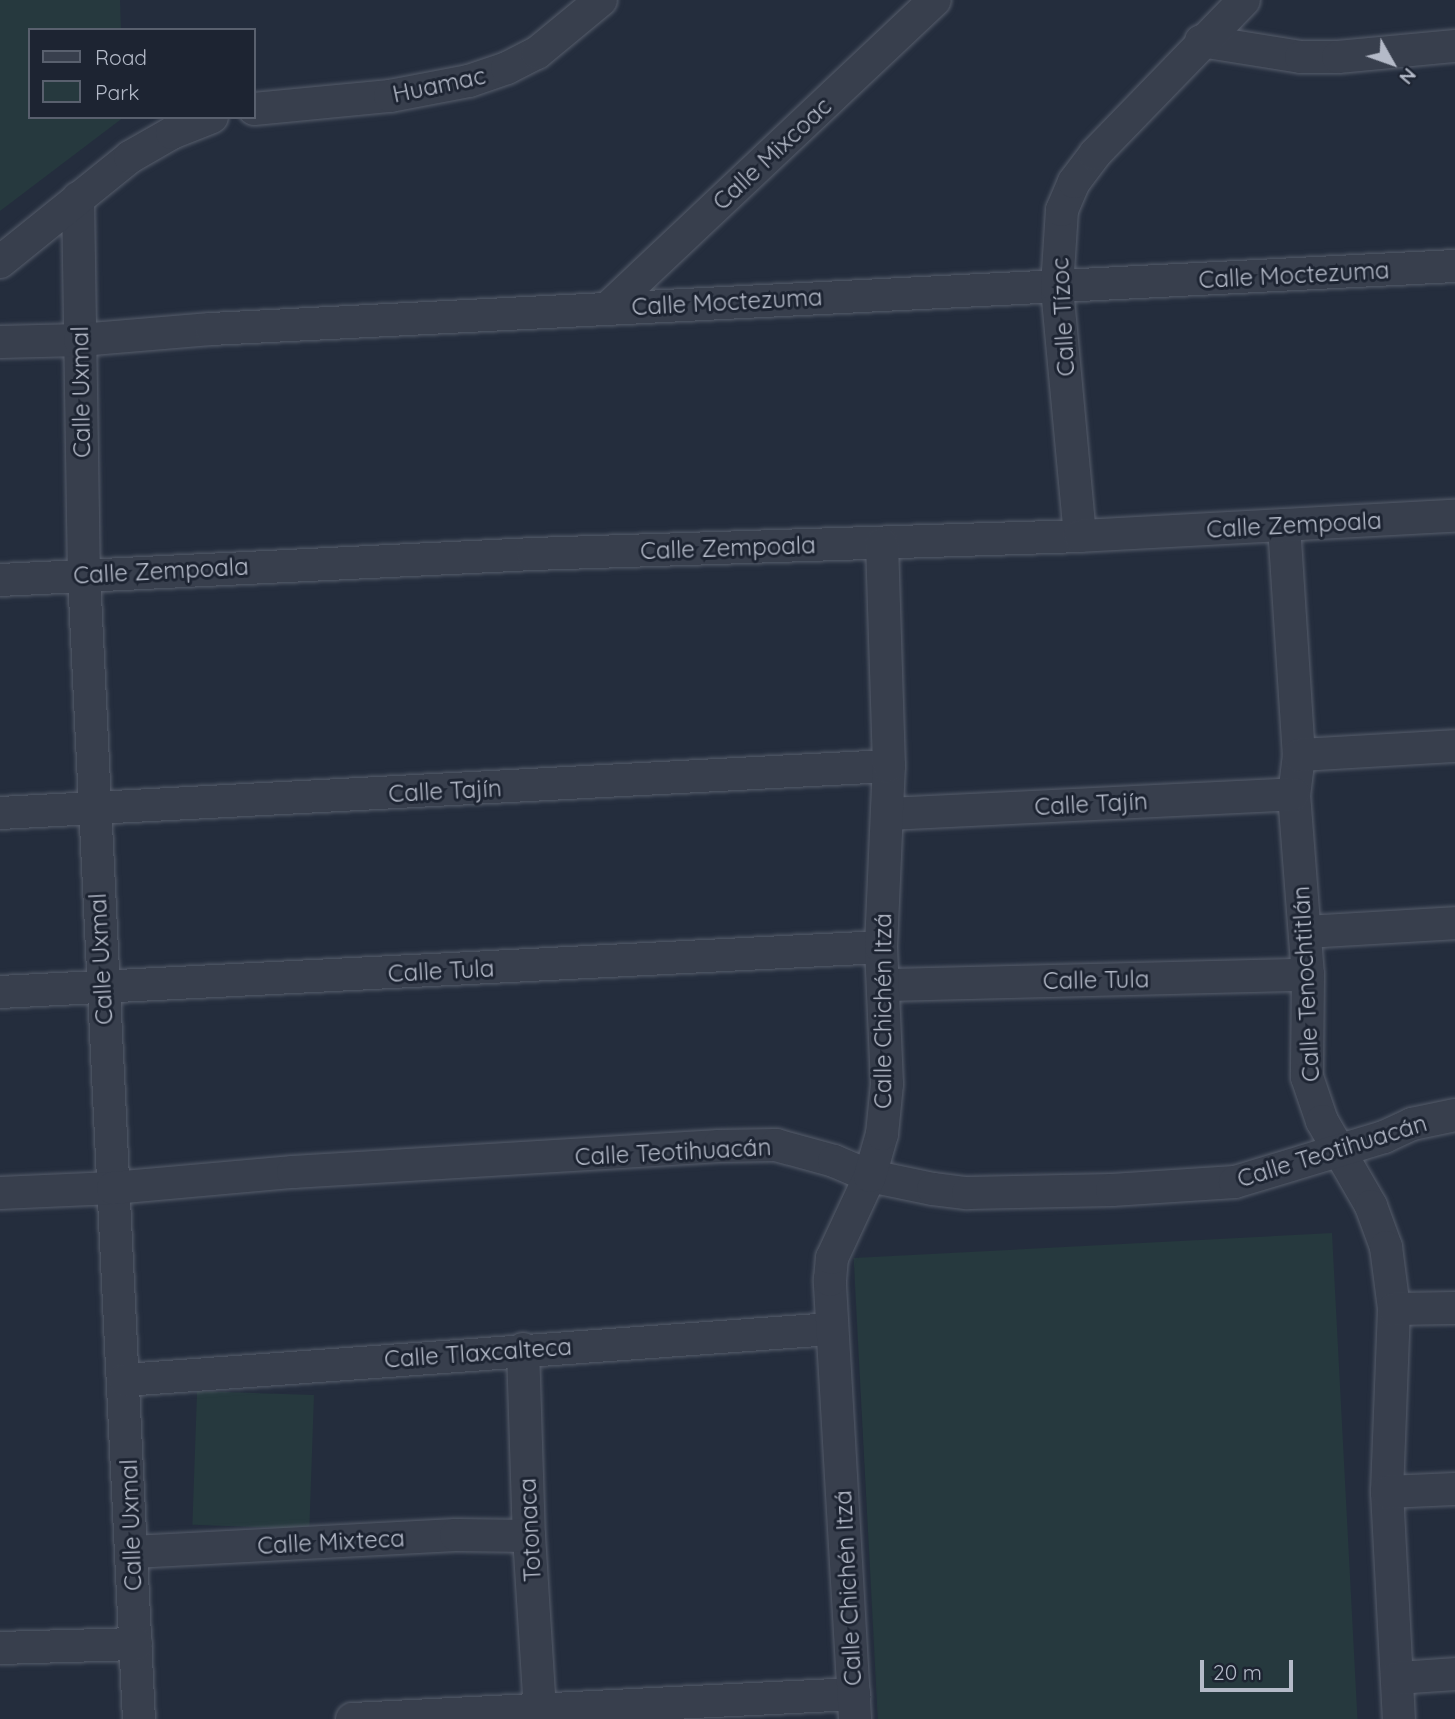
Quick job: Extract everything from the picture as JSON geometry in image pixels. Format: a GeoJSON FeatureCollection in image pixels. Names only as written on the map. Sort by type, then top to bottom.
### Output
{"type":"FeatureCollection","features":[{"type":"Feature","properties":{"kind":"street","name":"Huamac"},"geometry":{"type":"LineString","coordinates":[[256,109],[390,96],[469,82],[507,68],[537,52],[601,0]]}},
{"type":"Feature","properties":{"kind":"street","name":"Calle Mixcoac"},"geometry":{"type":"LineString","coordinates":[[608,308],[935,0]]}},
{"type":"Feature","properties":{"kind":"street","name":"Calle Tízoc"},"geometry":{"type":"LineString","coordinates":[[1080,536],[1057,287],[1062,210],[1074,182],[1111,136],[1244,0]]}},
{"type":"Feature","properties":{"kind":"street"},"geometry":{"type":"LineString","coordinates":[[1201,41],[1301,57],[1338,57],[1455,46]]}},
{"type":"Feature","properties":{"kind":"street"},"geometry":{"type":"LineString","coordinates":[[0,262],[130,157],[172,134],[207,119]]}},
{"type":"Feature","properties":{"kind":"street","name":"Calle Uxmal"},"geometry":{"type":"LineString","coordinates":[[78,198],[84,575],[102,988],[125,1380],[139,1719]]}},
{"type":"Feature","properties":{"kind":"street","name":"Calle Moctezuma"},"geometry":{"type":"LineString","coordinates":[[0,342],[80,340],[211,329],[608,308],[1455,266]]}},
{"type":"Feature","properties":{"kind":"street","name":"Calle Zempoala"},"geometry":{"type":"LineString","coordinates":[[0,580],[520,554],[1080,536],[1455,516]]}},
{"type":"Feature","properties":{"kind":"street","name":"Calle Tenochtitlán"},"geometry":{"type":"LineString","coordinates":[[1284,525],[1299,755],[1294,794],[1308,975],[1307,1077],[1314,1103],[1371,1206],[1386,1247],[1394,1309],[1387,1492],[1399,1719]]}},
{"type":"Feature","properties":{"kind":"street","name":"Calle Chichén Itzá"},"geometry":{"type":"LineString","coordinates":[[855,1707],[832,1329],[832,1258],[870,1176],[882,1134],[887,1084],[885,985],[881,947],[889,814],[889,766],[881,544]]}},
{"type":"Feature","properties":{"kind":"street"},"geometry":{"type":"LineString","coordinates":[[1299,755],[1455,746]]}},
{"type":"Feature","properties":{"kind":"street","name":"Calle Tajín"},"geometry":{"type":"LineString","coordinates":[[0,813],[889,766]]}},
{"type":"Feature","properties":{"kind":"street","name":"Calle Tajín"},"geometry":{"type":"LineString","coordinates":[[889,814],[1294,794]]}},
{"type":"Feature","properties":{"kind":"street"},"geometry":{"type":"LineString","coordinates":[[1305,932],[1455,923]]}},
{"type":"Feature","properties":{"kind":"street","name":"Calle Tula"},"geometry":{"type":"LineString","coordinates":[[0,992],[881,947]]}},
{"type":"Feature","properties":{"kind":"street","name":"Calle Tula"},"geometry":{"type":"LineString","coordinates":[[885,985],[1308,975]]}},
{"type":"Feature","properties":{"kind":"street","name":"Calle Teotihuacán"},"geometry":{"type":"LineString","coordinates":[[0,1192],[113,1188],[293,1172],[719,1146],[776,1145],[834,1161],[870,1176],[968,1193],[1112,1190],[1235,1182],[1384,1137],[1412,1124],[1455,1115]]}},
{"type":"Feature","properties":{"kind":"street"},"geometry":{"type":"LineString","coordinates":[[1394,1309],[1455,1308]]}},
{"type":"Feature","properties":{"kind":"street","name":"Calle Tlaxcalteca"},"geometry":{"type":"LineString","coordinates":[[125,1380],[523,1349],[832,1329]]}},
{"type":"Feature","properties":{"kind":"street","name":"Totonaca"},"geometry":{"type":"LineString","coordinates":[[523,1349],[529,1536],[540,1712]]}},
{"type":"Feature","properties":{"kind":"street"},"geometry":{"type":"LineString","coordinates":[[1387,1492],[1455,1489]]}},
{"type":"Feature","properties":{"kind":"street","name":"Calle Mixteca"},"geometry":{"type":"LineString","coordinates":[[133,1552],[456,1535],[529,1536]]}},
{"type":"Feature","properties":{"kind":"street"},"geometry":{"type":"LineString","coordinates":[[0,1648],[136,1644]]}},
{"type":"Feature","properties":{"kind":"street"},"geometry":{"type":"LineString","coordinates":[[1397,1678],[1455,1675]]}},
{"type":"Feature","properties":{"kind":"street"},"geometry":{"type":"LineString","coordinates":[[352,1719],[540,1712],[855,1707]]}},
{"type":"Feature","properties":{"kind":"green space"},"geometry":{"type":"Polygon","coordinates":[[[0,0],[120,0],[121,28],[28,28],[28,119],[121,119],[0,211],[0,0]]]}},
{"type":"Feature","properties":{"kind":"green space"},"geometry":{"type":"Polygon","coordinates":[[[1332,1233],[1357,1719],[878,1719],[854,1258],[1332,1233]]]}},
{"type":"Feature","properties":{"kind":"green space"},"geometry":{"type":"Polygon","coordinates":[[[197,1391],[314,1395],[309,1529],[192,1525],[197,1391]]]}}]}
